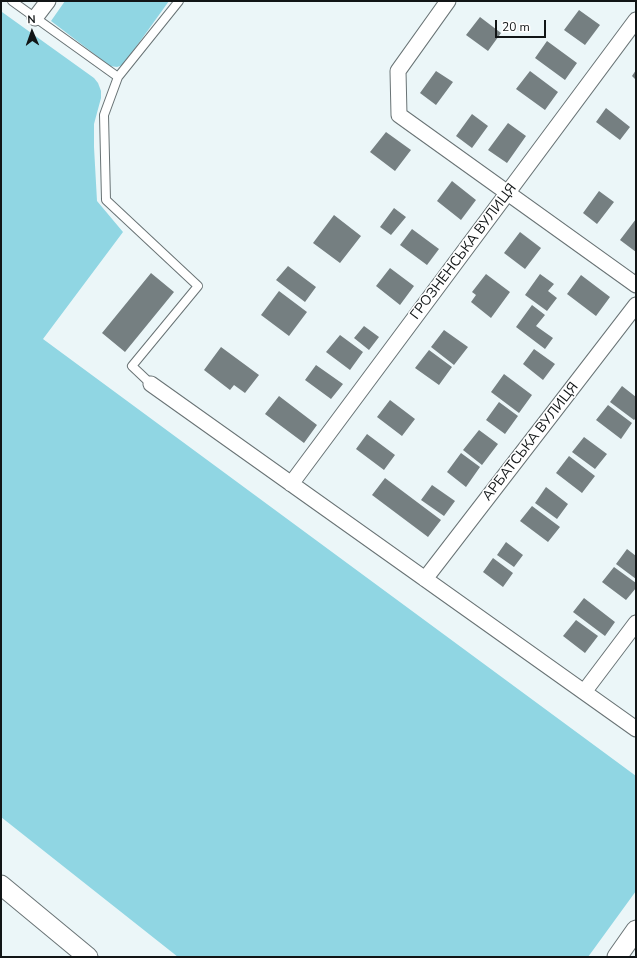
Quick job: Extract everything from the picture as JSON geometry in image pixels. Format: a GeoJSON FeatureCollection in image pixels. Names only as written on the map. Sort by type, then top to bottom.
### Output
{"type":"FeatureCollection","features":[{"type":"Feature","properties":{"kind":"street"},"geometry":{"type":"LineString","coordinates":[[35,18],[48,1]]}},
{"type":"Feature","properties":{"kind":"street"},"geometry":{"type":"LineString","coordinates":[[448,1],[398,71],[399,115],[636,285]]}},
{"type":"Feature","properties":{"kind":"street","name":"ГРОЗНЕНСЬКА ВУЛИЦЯ"},"geometry":{"type":"LineString","coordinates":[[291,484],[636,20]]}},
{"type":"Feature","properties":{"kind":"street","name":"АРБАТСЬКА ВУЛИЦЯ"},"geometry":{"type":"LineString","coordinates":[[425,579],[636,305]]}},
{"type":"Feature","properties":{"kind":"street"},"geometry":{"type":"LineString","coordinates":[[151,384],[636,729]]}},
{"type":"Feature","properties":{"kind":"street"},"geometry":{"type":"LineString","coordinates":[[584,692],[636,623]]}},
{"type":"Feature","properties":{"kind":"street"},"geometry":{"type":"LineString","coordinates":[[1,886],[88,957]]}},
{"type":"Feature","properties":{"kind":"street"},"geometry":{"type":"LineString","coordinates":[[617,957],[636,930]]}},
{"type":"Feature","properties":{"kind":"lane"},"geometry":{"type":"LineString","coordinates":[[12,1],[118,77]]}},
{"type":"Feature","properties":{"kind":"lane"},"geometry":{"type":"LineString","coordinates":[[151,384],[132,366],[198,286],[106,200],[104,115],[118,77],[179,1]]}},
{"type":"Feature","properties":{"kind":"shaded area"},"geometry":{"type":"Polygon","coordinates":[[[65,1],[169,1],[123,65],[117,67],[110,66],[51,21],[65,1]]]}},
{"type":"Feature","properties":{"kind":"shaded area"},"geometry":{"type":"Polygon","coordinates":[[[2,12],[94,78],[98,83],[101,91],[101,98],[94,124],[97,201],[123,232],[43,339],[636,776],[636,891],[588,957],[178,957],[1,817],[2,12]]]}},
{"type":"Feature","properties":{"kind":"building"},"geometry":{"type":"Polygon","coordinates":[[[579,10],[600,25],[585,45],[564,30],[579,10]]]}},
{"type":"Feature","properties":{"kind":"building"},"geometry":{"type":"Polygon","coordinates":[[[480,17],[501,33],[488,51],[466,35],[480,17]]]}},
{"type":"Feature","properties":{"kind":"building"},"geometry":{"type":"Polygon","coordinates":[[[547,41],[577,63],[565,80],[535,58],[547,41]]]}},
{"type":"Feature","properties":{"kind":"building"},"geometry":{"type":"Polygon","coordinates":[[[636,70],[636,80],[632,76],[636,70]]]}},
{"type":"Feature","properties":{"kind":"building"},"geometry":{"type":"Polygon","coordinates":[[[436,71],[453,82],[436,105],[420,93],[436,71]]]}},
{"type":"Feature","properties":{"kind":"building"},"geometry":{"type":"Polygon","coordinates":[[[530,71],[558,92],[545,110],[516,89],[530,71]]]}},
{"type":"Feature","properties":{"kind":"building"},"geometry":{"type":"Polygon","coordinates":[[[606,108],[630,127],[620,140],[596,122],[606,108]]]}},
{"type":"Feature","properties":{"kind":"building"},"geometry":{"type":"Polygon","coordinates":[[[472,114],[488,126],[472,148],[456,136],[472,114]]]}},
{"type":"Feature","properties":{"kind":"building"},"geometry":{"type":"Polygon","coordinates":[[[508,123],[526,136],[507,163],[488,150],[508,123]]]}},
{"type":"Feature","properties":{"kind":"building"},"geometry":{"type":"Polygon","coordinates":[[[386,132],[411,150],[395,171],[370,152],[386,132]]]}},
{"type":"Feature","properties":{"kind":"building"},"geometry":{"type":"Polygon","coordinates":[[[452,181],[476,200],[461,220],[437,201],[452,181]]]}},
{"type":"Feature","properties":{"kind":"building"},"geometry":{"type":"Polygon","coordinates":[[[599,191],[614,202],[597,224],[583,213],[599,191]]]}},
{"type":"Feature","properties":{"kind":"building"},"geometry":{"type":"Polygon","coordinates":[[[394,208],[406,217],[391,235],[380,227],[394,208]]]}},
{"type":"Feature","properties":{"kind":"building"},"geometry":{"type":"Polygon","coordinates":[[[334,215],[361,236],[340,263],[313,243],[334,215]]]}},
{"type":"Feature","properties":{"kind":"building"},"geometry":{"type":"Polygon","coordinates":[[[636,219],[636,252],[620,240],[636,219]]]}},
{"type":"Feature","properties":{"kind":"building"},"geometry":{"type":"Polygon","coordinates":[[[412,229],[439,249],[427,265],[400,245],[412,229]]]}},
{"type":"Feature","properties":{"kind":"building"},"geometry":{"type":"Polygon","coordinates":[[[520,232],[541,248],[525,269],[504,253],[520,232]]]}},
{"type":"Feature","properties":{"kind":"building"},"geometry":{"type":"Polygon","coordinates":[[[288,266],[316,287],[305,302],[276,280],[288,266]]]}},
{"type":"Feature","properties":{"kind":"building"},"geometry":{"type":"Polygon","coordinates":[[[390,268],[414,286],[400,305],[376,286],[390,268]]]}},
{"type":"Feature","properties":{"kind":"building"},"geometry":{"type":"Polygon","coordinates":[[[151,273],[174,292],[125,352],[102,333],[151,273]]]}},
{"type":"Feature","properties":{"kind":"building"},"geometry":{"type":"Polygon","coordinates":[[[486,274],[510,292],[491,318],[471,302],[476,295],[472,292],[486,274]]]}},
{"type":"Feature","properties":{"kind":"building"},"geometry":{"type":"Polygon","coordinates":[[[540,274],[554,284],[548,291],[557,298],[547,311],[525,295],[540,274]]]}},
{"type":"Feature","properties":{"kind":"building"},"geometry":{"type":"Polygon","coordinates":[[[581,275],[610,297],[596,316],[567,294],[581,275]]]}},
{"type":"Feature","properties":{"kind":"building"},"geometry":{"type":"Polygon","coordinates":[[[279,291],[307,312],[289,336],[261,315],[279,291]]]}},
{"type":"Feature","properties":{"kind":"building"},"geometry":{"type":"Polygon","coordinates":[[[532,305],[545,315],[536,326],[553,338],[545,349],[516,327],[532,305]]]}},
{"type":"Feature","properties":{"kind":"building"},"geometry":{"type":"Polygon","coordinates":[[[364,326],[379,337],[369,350],[354,338],[364,326]]]}},
{"type":"Feature","properties":{"kind":"building"},"geometry":{"type":"Polygon","coordinates":[[[444,330],[468,347],[454,365],[431,347],[444,330]]]}},
{"type":"Feature","properties":{"kind":"building"},"geometry":{"type":"Polygon","coordinates":[[[340,335],[363,352],[350,370],[326,352],[340,335]]]}},
{"type":"Feature","properties":{"kind":"building"},"geometry":{"type":"Polygon","coordinates":[[[221,347],[259,375],[245,393],[234,385],[230,390],[204,370],[221,347]]]}},
{"type":"Feature","properties":{"kind":"building"},"geometry":{"type":"Polygon","coordinates":[[[534,349],[555,364],[543,380],[523,364],[534,349]]]}},
{"type":"Feature","properties":{"kind":"building"},"geometry":{"type":"Polygon","coordinates":[[[429,350],[452,367],[439,385],[415,368],[429,350]]]}},
{"type":"Feature","properties":{"kind":"building"},"geometry":{"type":"Polygon","coordinates":[[[316,365],[343,384],[331,399],[305,380],[316,365]]]}},
{"type":"Feature","properties":{"kind":"building"},"geometry":{"type":"Polygon","coordinates":[[[504,374],[532,395],[519,413],[491,392],[504,374]]]}},
{"type":"Feature","properties":{"kind":"building"},"geometry":{"type":"Polygon","coordinates":[[[622,386],[636,397],[636,418],[634,420],[610,402],[622,386]]]}},
{"type":"Feature","properties":{"kind":"building"},"geometry":{"type":"Polygon","coordinates":[[[279,396],[317,425],[304,443],[265,414],[279,396]]]}},
{"type":"Feature","properties":{"kind":"building"},"geometry":{"type":"Polygon","coordinates":[[[390,400],[415,419],[402,436],[377,417],[390,400]]]}},
{"type":"Feature","properties":{"kind":"building"},"geometry":{"type":"Polygon","coordinates":[[[499,402],[518,416],[505,434],[486,420],[499,402]]]}},
{"type":"Feature","properties":{"kind":"building"},"geometry":{"type":"Polygon","coordinates":[[[608,405],[632,423],[621,439],[596,420],[608,405]]]}},
{"type":"Feature","properties":{"kind":"building"},"geometry":{"type":"Polygon","coordinates":[[[479,430],[498,444],[482,465],[463,450],[479,430]]]}},
{"type":"Feature","properties":{"kind":"building"},"geometry":{"type":"Polygon","coordinates":[[[367,434],[395,455],[384,470],[356,449],[367,434]]]}},
{"type":"Feature","properties":{"kind":"building"},"geometry":{"type":"Polygon","coordinates":[[[584,437],[607,454],[595,469],[572,452],[584,437]]]}},
{"type":"Feature","properties":{"kind":"building"},"geometry":{"type":"Polygon","coordinates":[[[461,453],[480,467],[466,487],[447,472],[461,453]]]}},
{"type":"Feature","properties":{"kind":"building"},"geometry":{"type":"Polygon","coordinates":[[[569,456],[595,476],[582,493],[556,473],[569,456]]]}},
{"type":"Feature","properties":{"kind":"building"},"geometry":{"type":"Polygon","coordinates":[[[385,478],[441,520],[428,537],[372,495],[385,478]]]}},
{"type":"Feature","properties":{"kind":"building"},"geometry":{"type":"Polygon","coordinates":[[[432,485],[455,501],[444,516],[421,500],[432,485]]]}},
{"type":"Feature","properties":{"kind":"building"},"geometry":{"type":"Polygon","coordinates":[[[546,487],[568,504],[557,519],[535,503],[546,487]]]}},
{"type":"Feature","properties":{"kind":"building"},"geometry":{"type":"Polygon","coordinates":[[[532,506],[560,527],[548,542],[520,521],[532,506]]]}},
{"type":"Feature","properties":{"kind":"building"},"geometry":{"type":"Polygon","coordinates":[[[506,542],[523,555],[514,567],[497,555],[506,542]]]}},
{"type":"Feature","properties":{"kind":"building"},"geometry":{"type":"Polygon","coordinates":[[[627,549],[636,556],[636,579],[616,564],[627,549]]]}},
{"type":"Feature","properties":{"kind":"building"},"geometry":{"type":"Polygon","coordinates":[[[493,558],[513,573],[503,587],[483,572],[493,558]]]}},
{"type":"Feature","properties":{"kind":"building"},"geometry":{"type":"Polygon","coordinates":[[[614,567],[636,583],[636,588],[626,600],[602,582],[614,567]]]}},
{"type":"Feature","properties":{"kind":"building"},"geometry":{"type":"Polygon","coordinates":[[[584,598],[615,622],[605,636],[573,612],[584,598]]]}},
{"type":"Feature","properties":{"kind":"building"},"geometry":{"type":"Polygon","coordinates":[[[576,620],[598,636],[585,653],[563,636],[576,620]]]}}]}
